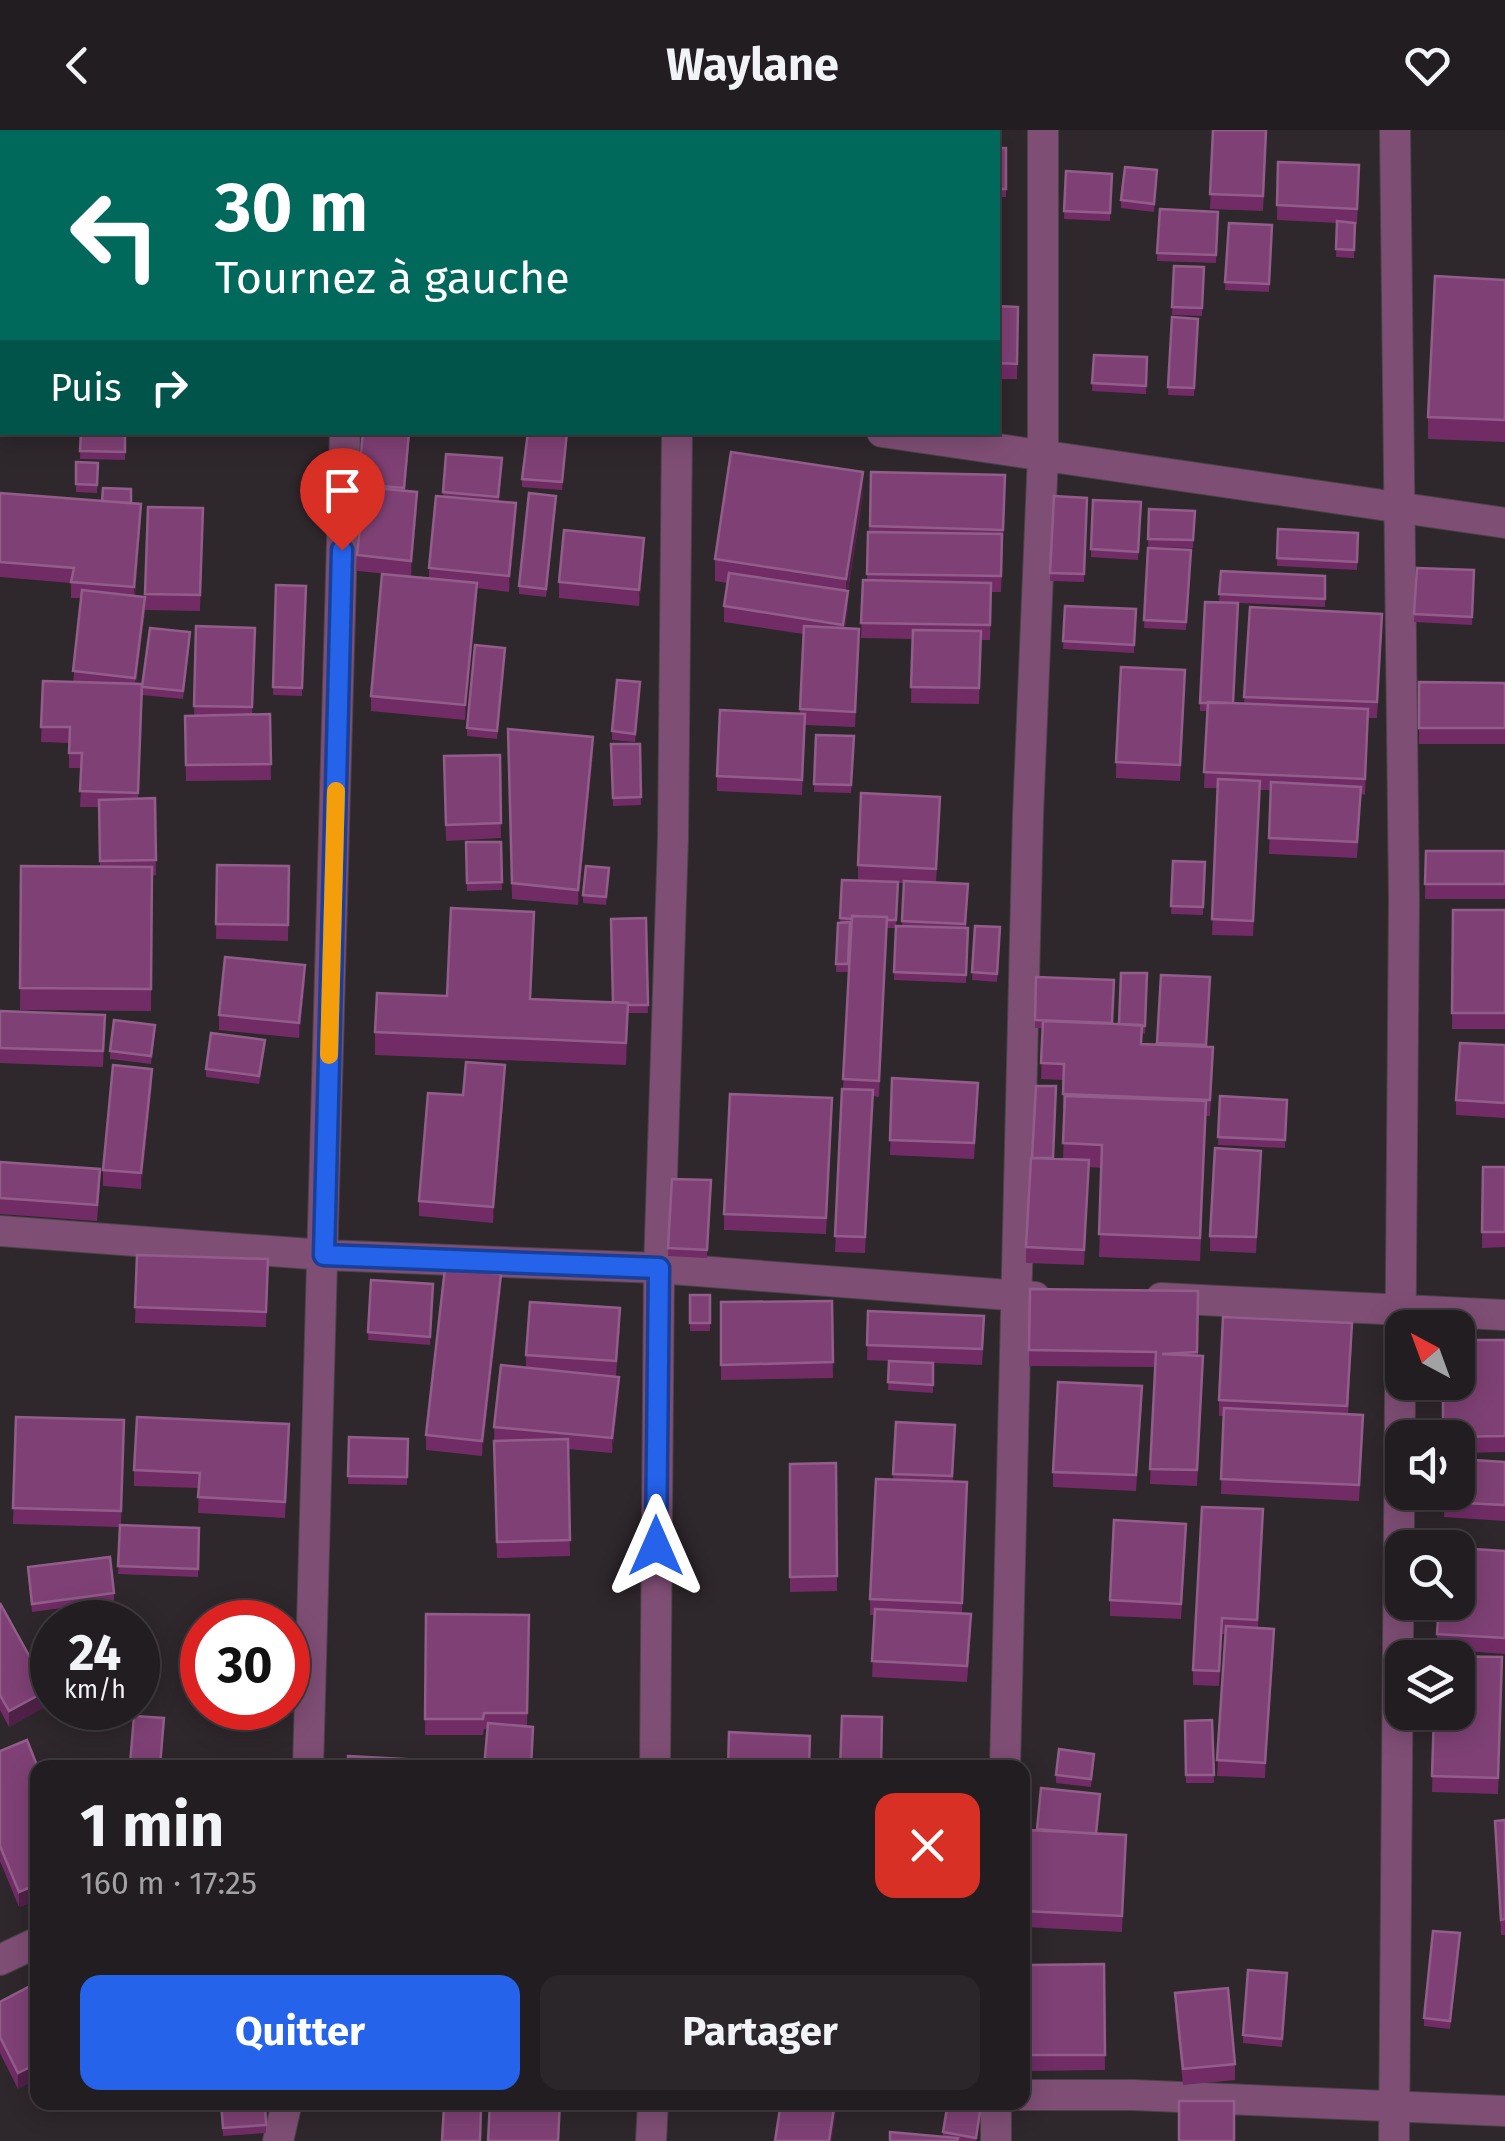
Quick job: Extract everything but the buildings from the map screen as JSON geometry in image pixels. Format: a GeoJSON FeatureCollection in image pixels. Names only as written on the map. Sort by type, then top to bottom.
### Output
{"type":"FeatureCollection","features":[{"type":"Feature","properties":{"kind":"street"},"geometry":{"type":"LineString","coordinates":[[1004,1760],[1028,814],[1043,454],[1043,130]]}},
{"type":"Feature","properties":{"kind":"street"},"geometry":{"type":"LineString","coordinates":[[1395,130],[1404,898],[1400,1310]]}},
{"type":"Feature","properties":{"kind":"street"},"geometry":{"type":"LineString","coordinates":[[308,1760],[345,435]]}},
{"type":"Feature","properties":{"kind":"street"},"geometry":{"type":"LineString","coordinates":[[655,1760],[659,1268],[673,838],[677,435]]}},
{"type":"Feature","properties":{"kind":"street"},"geometry":{"type":"LineString","coordinates":[[904,435],[1505,523]]}},
{"type":"Feature","properties":{"kind":"street"},"geometry":{"type":"LineString","coordinates":[[0,1230],[324,1255],[659,1268],[1055,1298]]}},
{"type":"Feature","properties":{"kind":"street"},"geometry":{"type":"LineString","coordinates":[[1132,1298],[1385,1310]]}},
{"type":"Feature","properties":{"kind":"street"},"geometry":{"type":"LineString","coordinates":[[1475,1315],[1505,1316]]}},
{"type":"Feature","properties":{"kind":"street"},"geometry":{"type":"LineString","coordinates":[[1394,2141],[1399,1400]]}},
{"type":"Feature","properties":{"kind":"street"},"geometry":{"type":"LineString","coordinates":[[0,1960],[30,1946]]}},
{"type":"Feature","properties":{"kind":"street"},"geometry":{"type":"LineString","coordinates":[[1030,2095],[1133,2095],[1505,2111]]}},
{"type":"Feature","properties":{"kind":"street"},"geometry":{"type":"LineString","coordinates":[[278,2141],[285,2110]]}},
{"type":"Feature","properties":{"kind":"street"},"geometry":{"type":"LineString","coordinates":[[651,2141],[653,2110]]}},
{"type":"Feature","properties":{"kind":"street"},"geometry":{"type":"LineString","coordinates":[[996,2110],[996,2141]]}},
{"type":"Feature","properties":{"kind":"slow traffic"},"geometry":{"type":"LineString","coordinates":[[329,1055],[336,791]]}},
{"type":"Feature","properties":{"kind":"route"},"geometry":{"type":"LineString","coordinates":[[342,550],[324,1255],[659,1268],[656,1546]]}}]}
